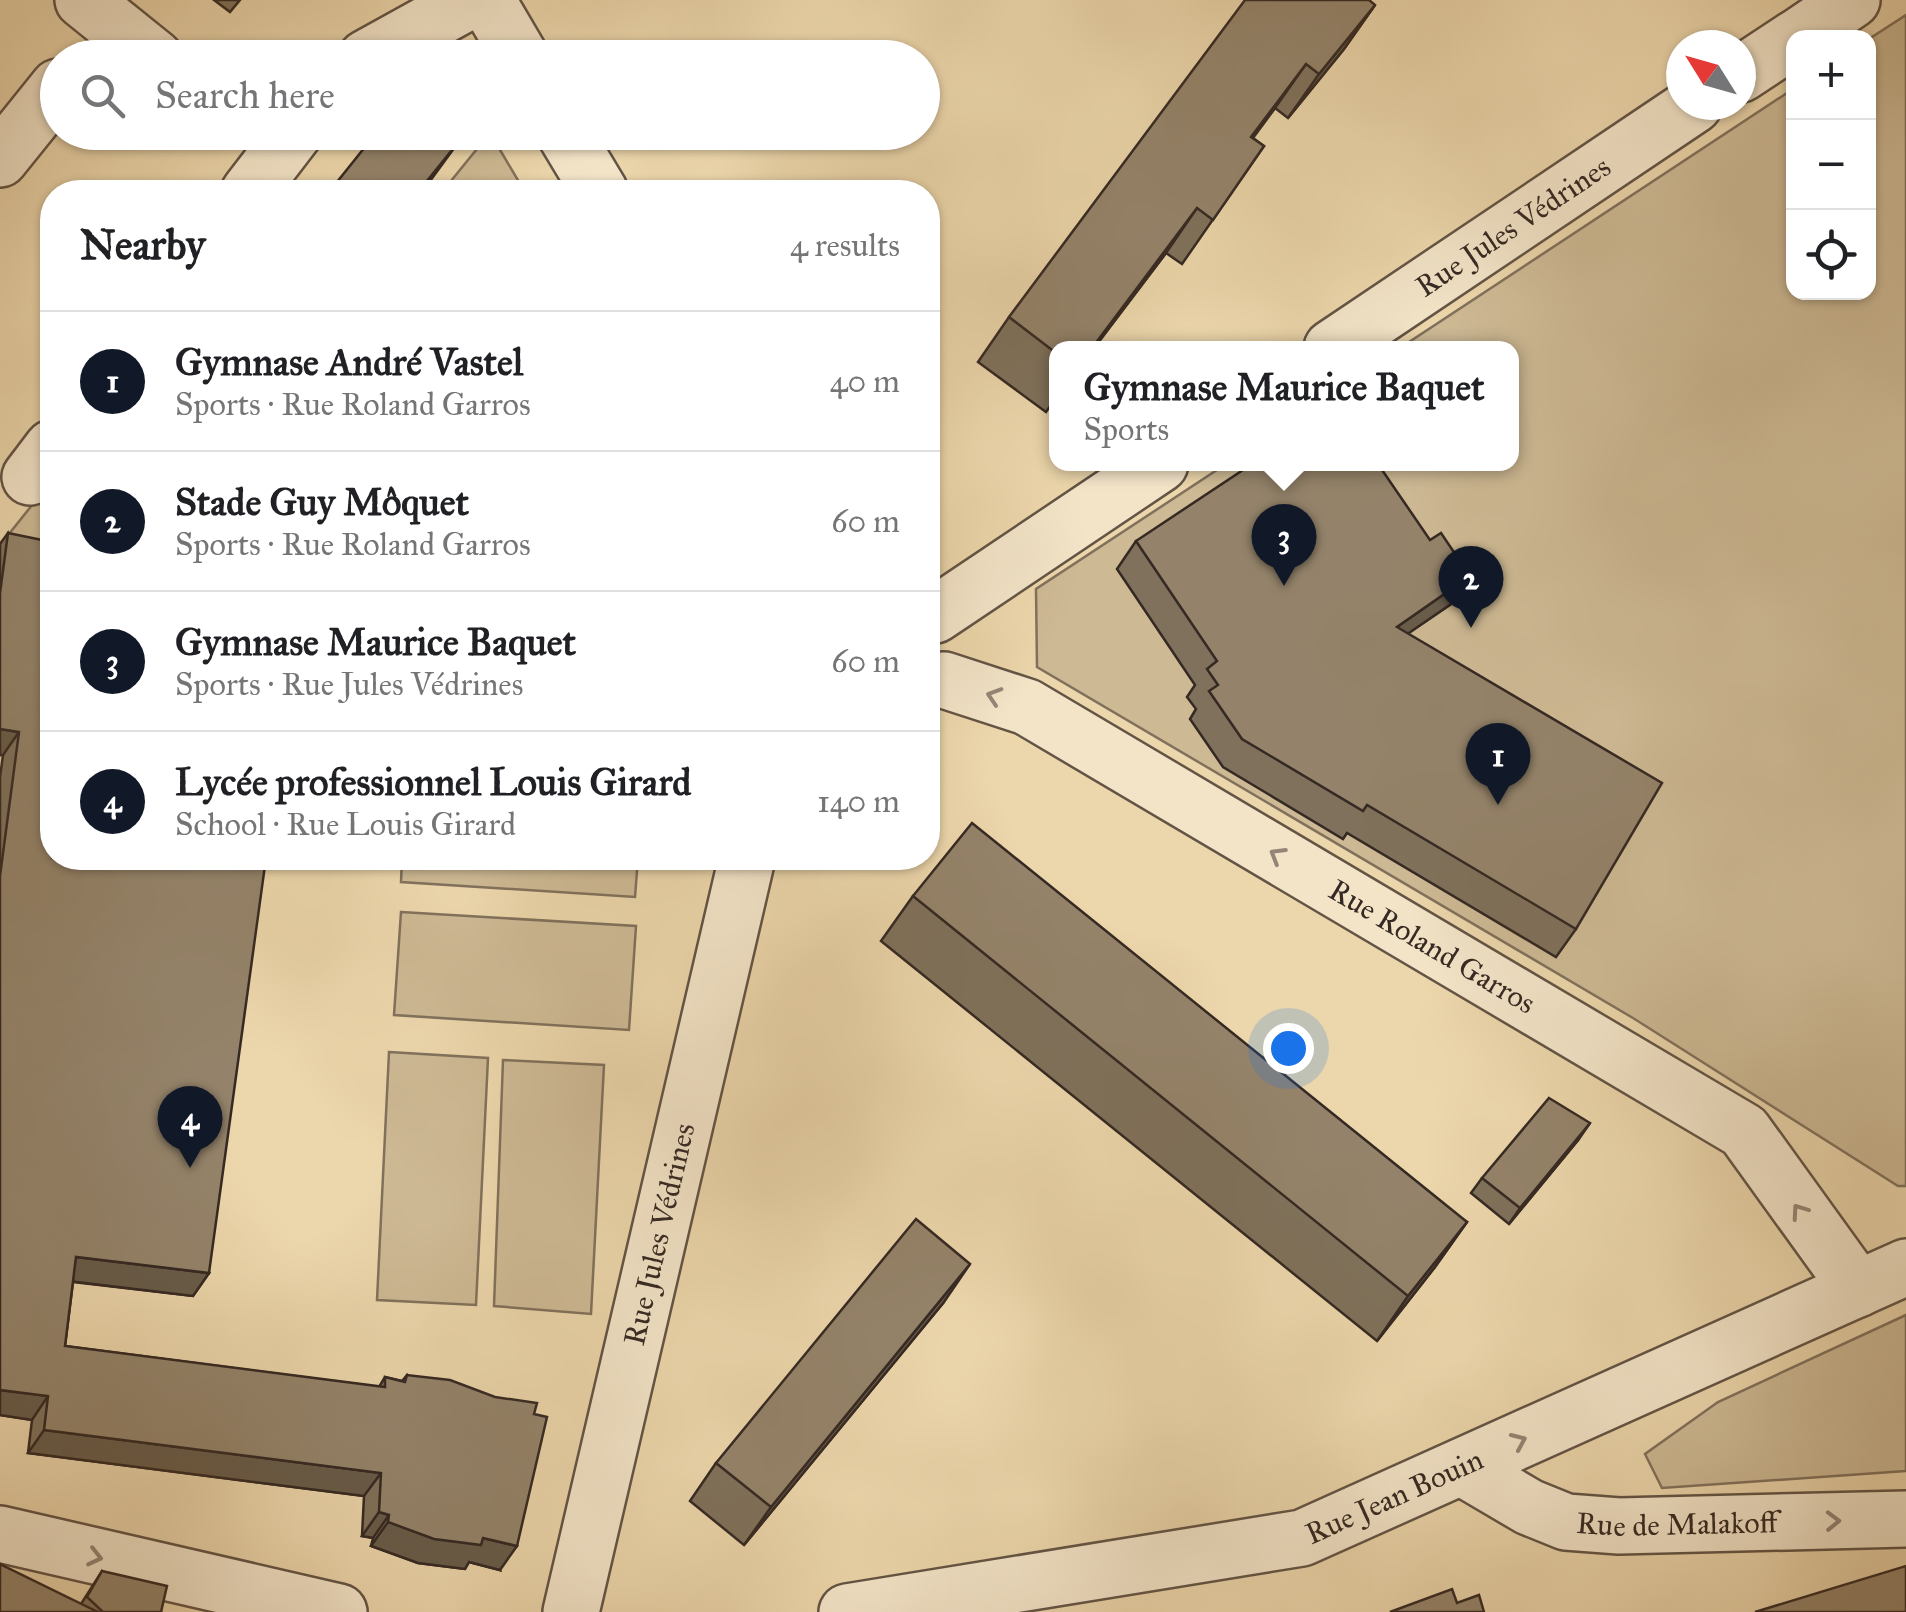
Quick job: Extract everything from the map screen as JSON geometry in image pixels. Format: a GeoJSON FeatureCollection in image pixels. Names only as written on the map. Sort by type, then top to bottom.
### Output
{"type":"FeatureCollection","features":[{"type":"Feature","properties":{"kind":"street"},"geometry":{"type":"LineString","coordinates":[[399,40],[471,0]]}},
{"type":"Feature","properties":{"kind":"street"},"geometry":{"type":"LineString","coordinates":[[487,0],[510,40]]}},
{"type":"Feature","properties":{"kind":"street"},"geometry":{"type":"LineString","coordinates":[[1806,30],[1852,0]]}},
{"type":"Feature","properties":{"kind":"street"},"geometry":{"type":"LineString","coordinates":[[91,26],[119,40]]}},
{"type":"Feature","properties":{"kind":"street"},"geometry":{"type":"LineString","coordinates":[[1756,64],[1786,43]]}},
{"type":"Feature","properties":{"kind":"street"},"geometry":{"type":"LineString","coordinates":[[0,159],[40,109]]}},
{"type":"Feature","properties":{"kind":"street","name":"Rue Jules Védrines"},"geometry":{"type":"LineString","coordinates":[[1342,341],[1672,120]]}},
{"type":"Feature","properties":{"kind":"street"},"geometry":{"type":"LineString","coordinates":[[258,180],[281,150]]}},
{"type":"Feature","properties":{"kind":"street"},"geometry":{"type":"LineString","coordinates":[[575,150],[593,180]]}},
{"type":"Feature","properties":{"kind":"street"},"geometry":{"type":"LineString","coordinates":[[940,605],[1149,471]]}},
{"type":"Feature","properties":{"kind":"street"},"geometry":{"type":"LineString","coordinates":[[940,631],[947,650],[940,677]]}},
{"type":"Feature","properties":{"kind":"street","name":"Rue Roland Garros"},"geometry":{"type":"LineString","coordinates":[[940,694],[1026,707],[1744,1131],[1882,1278]]}},
{"type":"Feature","properties":{"kind":"street","name":"Rue Jules Védrines"},"geometry":{"type":"LineString","coordinates":[[571,1612],[744,870]]}},
{"type":"Feature","properties":{"kind":"street","name":"Rue Jean Bouin"},"geometry":{"type":"LineString","coordinates":[[847,1612],[1302,1538],[1882,1278]]}},
{"type":"Feature","properties":{"kind":"street","name":"Rue de Malakoff"},"geometry":{"type":"LineString","coordinates":[[1461,1468],[1528,1507],[1566,1522],[1619,1526],[1906,1519]]}},
{"type":"Feature","properties":{"kind":"street"},"geometry":{"type":"LineString","coordinates":[[0,1534],[340,1612]]}},
{"type":"Feature","properties":{"kind":"shaded area"},"geometry":{"type":"Polygon","coordinates":[[[1906,15],[1906,1186],[1898,1186],[1633,1018],[1037,667],[1036,589],[1215,471],[1519,471],[1519,341],[1411,341],[1746,120],[1756,120],[1756,113],[1786,94],[1786,300],[1876,300],[1876,34],[1906,15]]]}},
{"type":"Feature","properties":{"kind":"shaded area"},"geometry":{"type":"Polygon","coordinates":[[[476,150],[500,150],[518,180],[452,180],[476,150]]]}},
{"type":"Feature","properties":{"kind":"shaded area"},"geometry":{"type":"Polygon","coordinates":[[[40,495],[40,546],[5,539],[40,495]]]}},
{"type":"Feature","properties":{"kind":"shaded area"},"geometry":{"type":"Polygon","coordinates":[[[402,870],[637,870],[635,897],[401,882],[402,870]]]}},
{"type":"Feature","properties":{"kind":"shaded area"},"geometry":{"type":"Polygon","coordinates":[[[401,912],[636,926],[629,1030],[394,1015],[401,912]]]}},
{"type":"Feature","properties":{"kind":"shaded area"},"geometry":{"type":"Polygon","coordinates":[[[389,1052],[488,1058],[476,1305],[377,1300],[389,1052]]]}},
{"type":"Feature","properties":{"kind":"shaded area"},"geometry":{"type":"Polygon","coordinates":[[[503,1060],[604,1065],[591,1314],[494,1306],[503,1060]]]}},
{"type":"Feature","properties":{"kind":"shaded area"},"geometry":{"type":"Polygon","coordinates":[[[1906,1315],[1906,1471],[1662,1488],[1645,1454],[1718,1402],[1906,1315]]]}},
{"type":"Feature","properties":{"kind":"building"},"geometry":{"type":"Polygon","coordinates":[[[1245,0],[1369,0],[1375,5],[1319,74],[1306,64],[1251,137],[1264,146],[1213,220],[1197,208],[1097,341],[1049,341],[1049,348],[1009,317],[1245,0]]]}},
{"type":"Feature","properties":{"kind":"building"},"geometry":{"type":"Polygon","coordinates":[[[363,150],[452,150],[428,180],[339,180],[363,150]]]}},
{"type":"Feature","properties":{"kind":"building"},"geometry":{"type":"Polygon","coordinates":[[[1241,471],[1383,471],[1430,540],[1441,533],[1470,576],[1397,627],[1662,783],[1576,929],[1367,805],[1363,811],[1242,739],[1209,691],[1218,685],[1207,669],[1217,661],[1136,541],[1241,471]]]}},
{"type":"Feature","properties":{"kind":"building"},"geometry":{"type":"Polygon","coordinates":[[[8,533],[40,540],[40,870],[264,870],[209,1273],[76,1257],[65,1346],[385,1387],[385,1377],[405,1382],[407,1375],[450,1380],[495,1397],[537,1403],[534,1414],[547,1417],[517,1546],[483,1538],[481,1545],[434,1539],[388,1522],[389,1515],[379,1512],[381,1473],[44,1430],[48,1396],[0,1390],[0,876],[19,732],[0,729],[0,593],[8,533]]]}},
{"type":"Feature","properties":{"kind":"building"},"geometry":{"type":"Polygon","coordinates":[[[972,823],[1467,1222],[1408,1296],[913,896],[934,870],[940,870],[940,863],[972,823]]]}},
{"type":"Feature","properties":{"kind":"building"},"geometry":{"type":"Polygon","coordinates":[[[1549,1098],[1590,1123],[1520,1208],[1482,1178],[1549,1098]]]}},
{"type":"Feature","properties":{"kind":"building"},"geometry":{"type":"Polygon","coordinates":[[[916,1219],[970,1264],[771,1507],[716,1463],[916,1219]]]}},
{"type":"Feature","properties":{"kind":"building"},"geometry":{"type":"Polygon","coordinates":[[[0,1564],[98,1612],[0,1612],[0,1564]]]}},
{"type":"Feature","properties":{"kind":"building"},"geometry":{"type":"Polygon","coordinates":[[[1906,1566],[1906,1612],[1755,1612],[1906,1566]]]}},
{"type":"Feature","properties":{"kind":"building"},"geometry":{"type":"Polygon","coordinates":[[[102,1571],[167,1586],[161,1612],[103,1612],[87,1597],[102,1571]]]}},
{"type":"Feature","properties":{"kind":"building"},"geometry":{"type":"Polygon","coordinates":[[[1452,1589],[1457,1603],[1479,1595],[1484,1612],[1390,1612],[1452,1589]]]}},
{"type":"Feature","properties":{"kind":"place","name":"Gymnase Maurice Baquet"},"geometry":{"type":"Point","coordinates":[1284,586]}},
{"type":"Feature","properties":{"kind":"place","name":"Stade Guy Môquet"},"geometry":{"type":"Point","coordinates":[1471,628]}},
{"type":"Feature","properties":{"kind":"place","name":"Gymnase André Vastel"},"geometry":{"type":"Point","coordinates":[1498,805]}},
{"type":"Feature","properties":{"kind":"place","name":"Lycée professionnel Louis Girard"},"geometry":{"type":"Point","coordinates":[190,1168]}}]}
